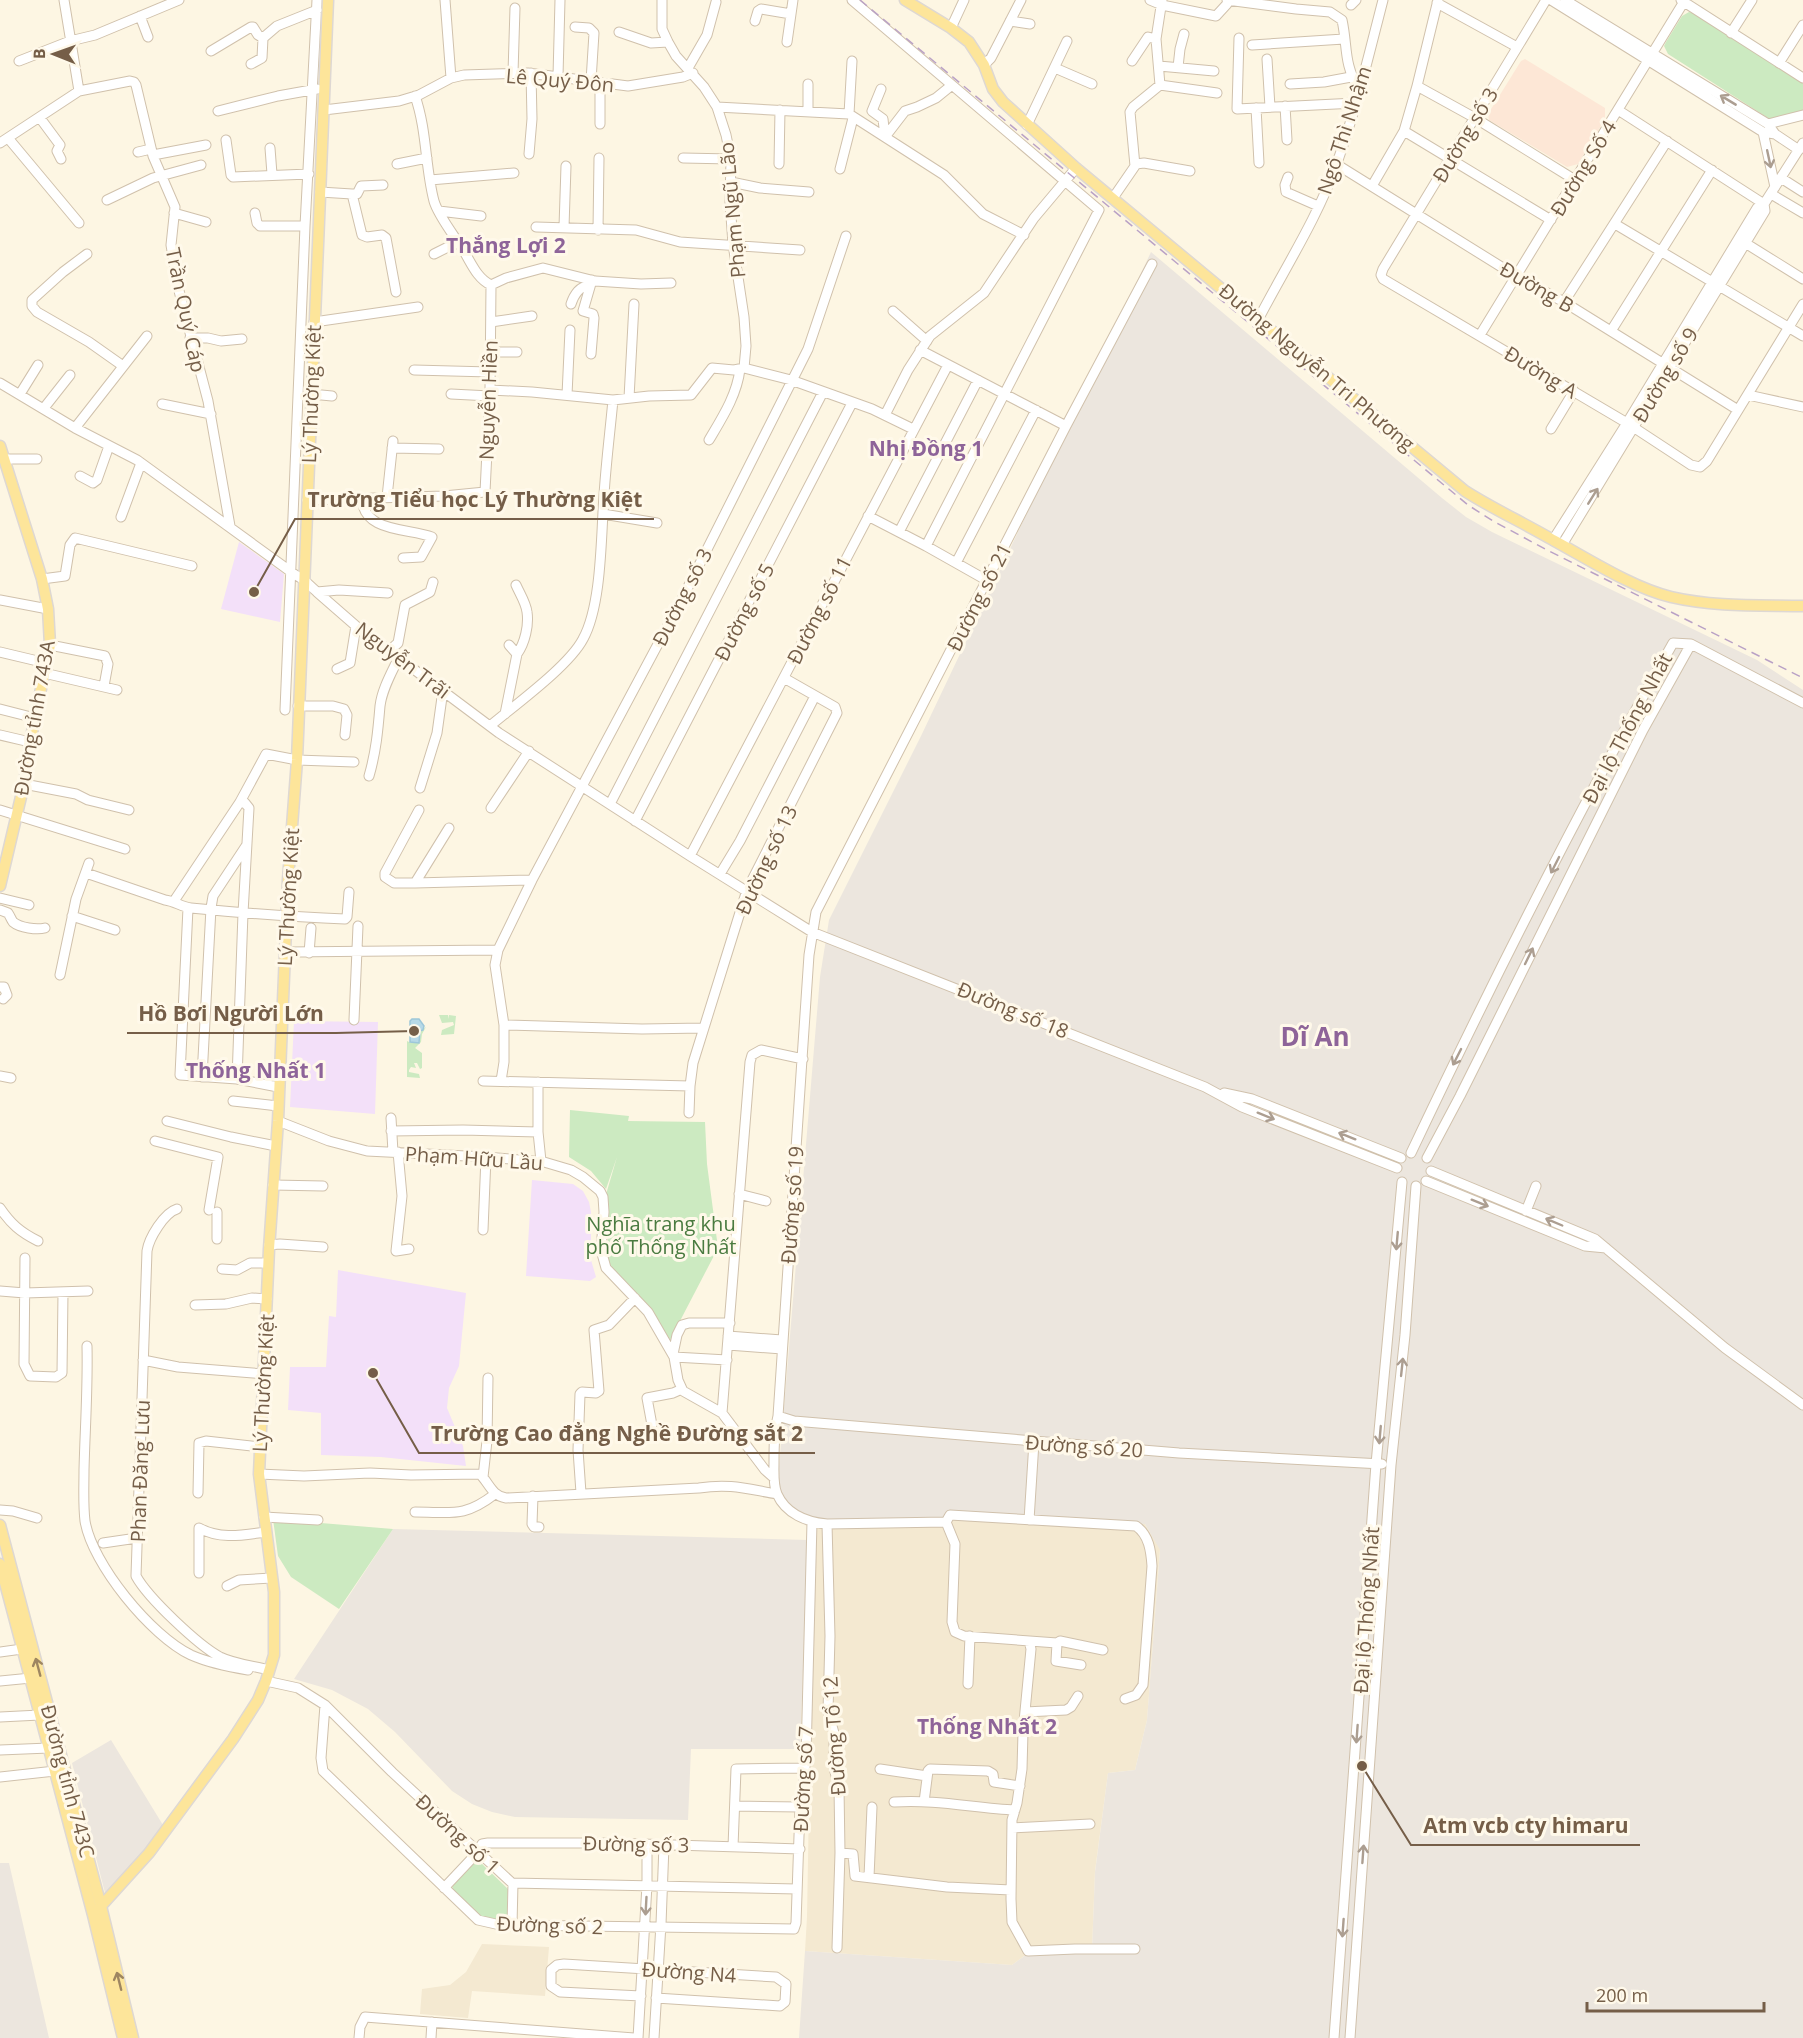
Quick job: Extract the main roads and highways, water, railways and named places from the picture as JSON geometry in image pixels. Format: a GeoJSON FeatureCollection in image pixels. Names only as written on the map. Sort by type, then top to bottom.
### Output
{"type":"FeatureCollection","features":[{"type":"Feature","properties":{"kind":"main road","name":"Lý Thường Kiệt"},"geometry":{"type":"LineString","coordinates":[[97,1911],[148,1853],[252,1711],[274,1655],[275,1608],[259,1474],[268,1263],[278,1121],[286,916],[297,760],[328,0]]}},
{"type":"Feature","properties":{"kind":"main road","name":"Đường Nguyễn Tri Phương"},"geometry":{"type":"LineString","coordinates":[[905,0],[951,28],[969,42],[984,66],[997,95],[1076,168],[1465,490],[1488,505],[1638,585],[1674,598],[1720,604],[1803,606]]}},
{"type":"Feature","properties":{"kind":"main road","name":"Đường tỉnh 743A"},"geometry":{"type":"LineString","coordinates":[[0,446],[42,579],[48,609],[50,645],[30,742],[24,784],[0,886]]}},
{"type":"Feature","properties":{"kind":"main road","name":"Đường tỉnh 743C"},"geometry":{"type":"LineString","coordinates":[[0,1525],[97,1911],[123,2038]]}},
{"type":"Feature","properties":{"kind":"main road","name":"Đường tỉnh 743C"},"geometry":{"type":"LineString","coordinates":[[0,1564],[55,1771],[133,2038]]}},
{"type":"Feature","properties":{"kind":"water"},"geometry":{"type":"Polygon","coordinates":[[[419,1019],[424,1026],[420,1031],[419,1043],[410,1042],[410,1021],[419,1019]]]}},
{"type":"Feature","properties":{"kind":"railway"},"geometry":{"type":"LineString","coordinates":[[860,0],[1468,505],[1547,550],[1803,678]]}},
{"type":"Feature","properties":{"kind":"place","name":"Trường Tiểu học Lý Thường Kiệt"},"geometry":{"type":"Point","coordinates":[254,592]}},
{"type":"Feature","properties":{"kind":"place","name":"Hồ Bơi Người Lớn"},"geometry":{"type":"Point","coordinates":[414,1031]}},
{"type":"Feature","properties":{"kind":"place","name":"Trường Cao đẳng Nghề Đường sắt 2"},"geometry":{"type":"Point","coordinates":[373,1373]}},
{"type":"Feature","properties":{"kind":"place","name":"Atm vcb cty himaru"},"geometry":{"type":"Point","coordinates":[1362,1766]}},
{"type":"Feature","properties":{"kind":"district","name":"Thắng Lợi 2"},"geometry":{"type":"Point","coordinates":[506,245]}},
{"type":"Feature","properties":{"kind":"district","name":"Nhị Đồng 1"},"geometry":{"type":"Point","coordinates":[926,448]}},
{"type":"Feature","properties":{"kind":"district","name":"Dĩ An"},"geometry":{"type":"Point","coordinates":[1315,1036]}},
{"type":"Feature","properties":{"kind":"district","name":"Thống Nhất 1"},"geometry":{"type":"Point","coordinates":[256,1070]}},
{"type":"Feature","properties":{"kind":"district","name":"Thống Nhất 2"},"geometry":{"type":"Point","coordinates":[987,1726]}},
{"type":"Feature","properties":{"kind":"park label","name":"Nghĩa trang khu phố Thống Nhất"},"geometry":{"type":"Point","coordinates":[661,1234]}}]}
